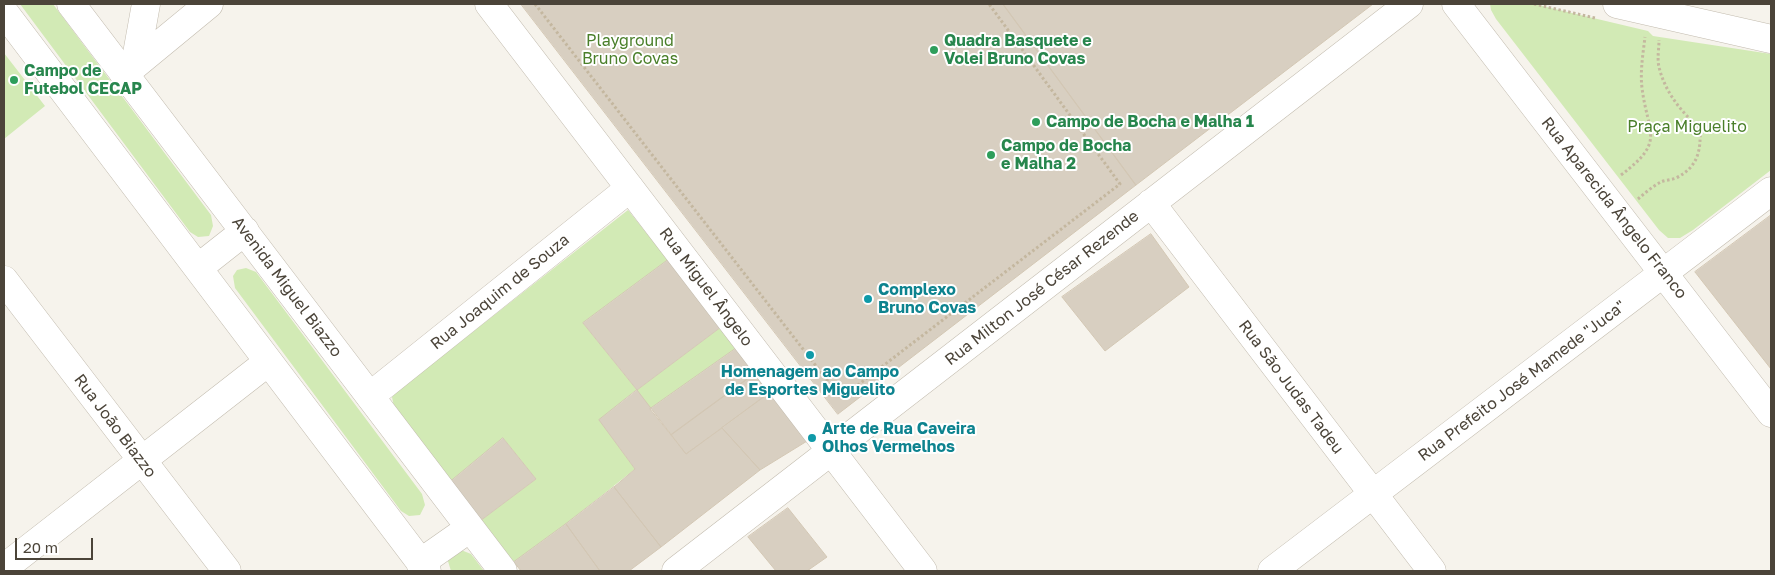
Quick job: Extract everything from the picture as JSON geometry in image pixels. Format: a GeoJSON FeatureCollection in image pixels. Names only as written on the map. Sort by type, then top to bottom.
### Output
{"type":"FeatureCollection","features":[{"type":"Feature","properties":{"kind":"street","name":"Avenida Miguel Biazzo"},"geometry":{"type":"LineString","coordinates":[[71,4],[130,69],[245,232],[503,571]]}},
{"type":"Feature","properties":{"kind":"street"},"geometry":{"type":"LineString","coordinates":[[130,69],[146,4]]}},
{"type":"Feature","properties":{"kind":"street"},"geometry":{"type":"LineString","coordinates":[[130,69],[209,4]]}},
{"type":"Feature","properties":{"kind":"street","name":"Rua Miguel Ângelo"},"geometry":{"type":"LineString","coordinates":[[489,4],[923,571]]}},
{"type":"Feature","properties":{"kind":"street","name":"Rua Milton José César Rezende"},"geometry":{"type":"LineString","coordinates":[[676,571],[1409,4]]}},
{"type":"Feature","properties":{"kind":"street","name":"Rua Aparecida Ângelo Franco"},"geometry":{"type":"LineString","coordinates":[[1456,4],[1771,413]]}},
{"type":"Feature","properties":{"kind":"street"},"geometry":{"type":"LineString","coordinates":[[1617,4],[1654,22],[1771,39]]}},
{"type":"Feature","properties":{"kind":"street"},"geometry":{"type":"LineString","coordinates":[[4,12],[423,567],[470,528]]}},
{"type":"Feature","properties":{"kind":"street","name":"Rua Joaquim de Souza"},"geometry":{"type":"LineString","coordinates":[[370,396],[630,188]]}},
{"type":"Feature","properties":{"kind":"street","name":"Rua Prefeito José Mamede \"Juca\""},"geometry":{"type":"LineString","coordinates":[[1272,571],[1771,191]]}},
{"type":"Feature","properties":{"kind":"street","name":"Rua São Judas Tadeu"},"geometry":{"type":"LineString","coordinates":[[1151,204],[1432,571]]}},
{"type":"Feature","properties":{"kind":"street"},"geometry":{"type":"LineString","coordinates":[[198,268],[245,232]]}},
{"type":"Feature","properties":{"kind":"street","name":"Rua João Biazzo"},"geometry":{"type":"LineString","coordinates":[[4,280],[226,571]]}},
{"type":"Feature","properties":{"kind":"street"},"geometry":{"type":"LineString","coordinates":[[4,568],[268,362]]}},
{"type":"Feature","properties":{"kind":"path"},"geometry":{"type":"LineString","coordinates":[[535,4],[841,398],[1120,184],[989,4]]}},
{"type":"Feature","properties":{"kind":"path"},"geometry":{"type":"LineString","coordinates":[[1618,177],[1639,162],[1646,154],[1652,138],[1650,122],[1645,107],[1641,68],[1654,22]]}},
{"type":"Feature","properties":{"kind":"path"},"geometry":{"type":"LineString","coordinates":[[1636,200],[1661,182],[1674,179],[1685,172],[1693,165],[1700,152],[1700,128],[1686,117],[1674,100],[1659,66],[1659,32],[1654,22]]}},
{"type":"Feature","properties":{"kind":"green space"},"geometry":{"type":"Polygon","coordinates":[[[20,4],[53,4],[211,215],[213,226],[209,236],[198,237],[190,232],[20,4]]]}},
{"type":"Feature","properties":{"kind":"green space","name":"Praça Miguelito"},"geometry":{"type":"Polygon","coordinates":[[[1490,4],[1534,4],[1648,31],[1653,36],[1771,54],[1771,170],[1693,230],[1680,238],[1668,238],[1659,230],[1496,19],[1490,4]]]}},
{"type":"Feature","properties":{"kind":"green space","name":"Campo de Futebol CECAP"},"geometry":{"type":"Polygon","coordinates":[[[4,53],[45,106],[4,139],[4,53]]]}},
{"type":"Feature","properties":{"kind":"green space"},"geometry":{"type":"Polygon","coordinates":[[[628,210],[668,260],[583,323],[637,390],[721,327],[738,347],[650,409],[636,390],[600,420],[635,469],[566,524],[514,562],[480,521],[536,479],[503,438],[450,482],[395,412],[392,397],[628,210]]]}},
{"type":"Feature","properties":{"kind":"green space"},"geometry":{"type":"Polygon","coordinates":[[[246,268],[256,272],[422,494],[425,505],[420,515],[409,516],[401,511],[235,288],[233,276],[237,270],[246,268]]]}},
{"type":"Feature","properties":{"kind":"green space"},"geometry":{"type":"Polygon","coordinates":[[[461,550],[471,554],[484,571],[451,571],[447,558],[461,550]]]}},
{"type":"Feature","properties":{"kind":"building","name":"Complexo Bruno Covas"},"geometry":{"type":"Polygon","coordinates":[[[521,4],[1003,4],[1136,185],[838,414],[521,4]]]}},
{"type":"Feature","properties":{"kind":"building"},"geometry":{"type":"Polygon","coordinates":[[[1003,4],[1373,4],[1136,185],[1003,4]]]}},
{"type":"Feature","properties":{"kind":"building"},"geometry":{"type":"Polygon","coordinates":[[[1770,216],[1771,218],[1771,369],[1695,272],[1770,216]]]}},
{"type":"Feature","properties":{"kind":"building"},"geometry":{"type":"Polygon","coordinates":[[[1151,234],[1189,287],[1105,351],[1062,297],[1151,234]]]}},
{"type":"Feature","properties":{"kind":"building"},"geometry":{"type":"Polygon","coordinates":[[[668,260],[721,327],[637,390],[583,323],[668,260]]]}},
{"type":"Feature","properties":{"kind":"building"},"geometry":{"type":"Polygon","coordinates":[[[738,347],[757,372],[671,435],[650,409],[738,347]]]}},
{"type":"Feature","properties":{"kind":"building"},"geometry":{"type":"Polygon","coordinates":[[[757,372],[772,391],[686,454],[671,435],[757,372]]]}},
{"type":"Feature","properties":{"kind":"building"},"geometry":{"type":"Polygon","coordinates":[[[637,390],[686,454],[722,428],[760,470],[661,547],[614,487],[635,469],[599,420],[637,390]]]}},
{"type":"Feature","properties":{"kind":"building"},"geometry":{"type":"Polygon","coordinates":[[[772,391],[812,438],[760,470],[722,428],[772,391]]]}},
{"type":"Feature","properties":{"kind":"building"},"geometry":{"type":"Polygon","coordinates":[[[503,438],[536,479],[480,521],[450,482],[503,438]]]}},
{"type":"Feature","properties":{"kind":"building"},"geometry":{"type":"Polygon","coordinates":[[[614,487],[661,547],[629,571],[600,571],[566,524],[614,487]]]}},
{"type":"Feature","properties":{"kind":"building"},"geometry":{"type":"Polygon","coordinates":[[[788,508],[827,557],[807,571],[776,571],[748,537],[788,508]]]}},
{"type":"Feature","properties":{"kind":"building"},"geometry":{"type":"Polygon","coordinates":[[[566,524],[600,571],[521,571],[514,562],[566,524]]]}},
{"type":"Feature","properties":{"kind":"place","name":"Quadra Basquete e Volei Bruno Covas"},"geometry":{"type":"Point","coordinates":[934,50]}},
{"type":"Feature","properties":{"kind":"place","name":"Campo de Futebol CECAP"},"geometry":{"type":"Point","coordinates":[14,80]}},
{"type":"Feature","properties":{"kind":"place","name":"Campo de Bocha e Malha 1"},"geometry":{"type":"Point","coordinates":[1036,122]}},
{"type":"Feature","properties":{"kind":"place","name":"Campo de Bocha e Malha 2"},"geometry":{"type":"Point","coordinates":[991,155]}},
{"type":"Feature","properties":{"kind":"place","name":"Complexo Bruno Covas"},"geometry":{"type":"Point","coordinates":[868,299]}},
{"type":"Feature","properties":{"kind":"place","name":"Homenagem ao Campo de Esportes Miguelito"},"geometry":{"type":"Point","coordinates":[810,355]}},
{"type":"Feature","properties":{"kind":"place","name":"Arte de Rua Caveira Olhos Vermelhos"},"geometry":{"type":"Point","coordinates":[812,438]}},
{"type":"Feature","properties":{"kind":"park label","name":"Playground Bruno Covas"},"geometry":{"type":"Point","coordinates":[630,50]}}]}
